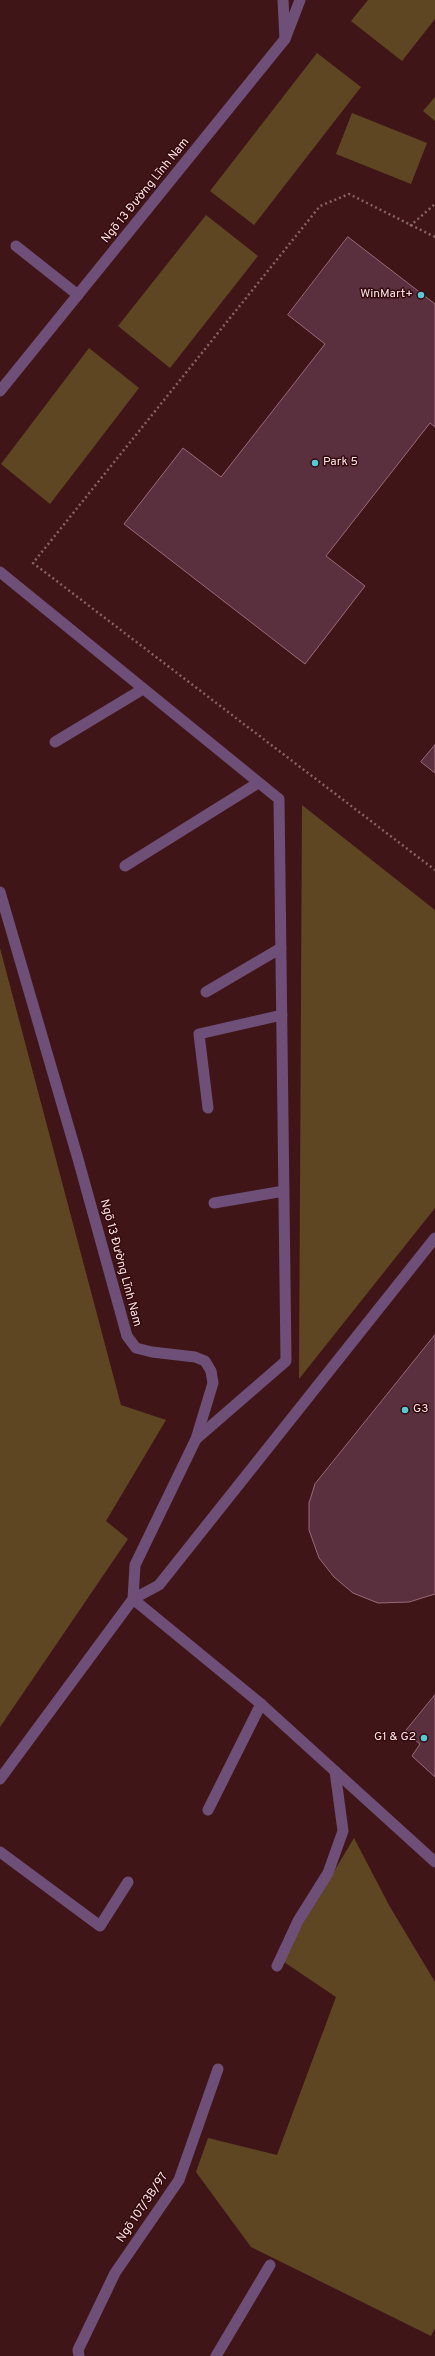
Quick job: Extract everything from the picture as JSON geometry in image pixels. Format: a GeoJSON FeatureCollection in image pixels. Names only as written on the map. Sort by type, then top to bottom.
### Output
{"type":"FeatureCollection","features":[{"type":"Feature","properties":{"kind":"street"},"geometry":{"type":"LineString","coordinates":[[282,0],[285,39]]}},
{"type":"Feature","properties":{"kind":"street","name":"Ngõ 13 Đường Lĩnh Nam"},"geometry":{"type":"LineString","coordinates":[[0,391],[285,39],[300,0]]}},
{"type":"Feature","properties":{"kind":"street"},"geometry":{"type":"LineString","coordinates":[[16,246],[78,295]]}},
{"type":"Feature","properties":{"kind":"street"},"geometry":{"type":"LineString","coordinates":[[0,572],[279,799],[286,1361],[196,1439]]}},
{"type":"Feature","properties":{"kind":"street"},"geometry":{"type":"LineString","coordinates":[[55,742],[143,689]]}},
{"type":"Feature","properties":{"kind":"street"},"geometry":{"type":"LineString","coordinates":[[126,866],[258,782]]}},
{"type":"Feature","properties":{"kind":"street","name":"Ngõ 13 Đường Lĩnh Nam"},"geometry":{"type":"LineString","coordinates":[[0,892],[78,1159],[127,1336],[136,1348],[195,1357],[204,1361],[211,1371],[213,1383],[196,1439],[135,1565],[133,1599]]}},
{"type":"Feature","properties":{"kind":"street"},"geometry":{"type":"LineString","coordinates":[[206,992],[281,948]]}},
{"type":"Feature","properties":{"kind":"street"},"geometry":{"type":"LineString","coordinates":[[208,1108],[199,1034],[282,1015]]}},
{"type":"Feature","properties":{"kind":"street"},"geometry":{"type":"LineString","coordinates":[[214,1203],[284,1191]]}},
{"type":"Feature","properties":{"kind":"street"},"geometry":{"type":"LineString","coordinates":[[0,1779],[133,1599],[159,1585],[435,1238]]}},
{"type":"Feature","properties":{"kind":"street"},"geometry":{"type":"LineString","coordinates":[[133,1599],[261,1704],[435,1862]]}},
{"type":"Feature","properties":{"kind":"street"},"geometry":{"type":"LineString","coordinates":[[208,1810],[261,1704]]}},
{"type":"Feature","properties":{"kind":"street"},"geometry":{"type":"LineString","coordinates":[[277,1966],[298,1920],[328,1873],[343,1831],[334,1771]]}},
{"type":"Feature","properties":{"kind":"street"},"geometry":{"type":"LineString","coordinates":[[0,1852],[100,1926],[128,1882]]}},
{"type":"Feature","properties":{"kind":"street","name":"Ngõ 107/3B/97"},"geometry":{"type":"LineString","coordinates":[[79,2356],[78,2350],[115,2273],[179,2180],[218,2069]]}},
{"type":"Feature","properties":{"kind":"street"},"geometry":{"type":"LineString","coordinates":[[216,2356],[270,2265]]}},
{"type":"Feature","properties":{"kind":"path"},"geometry":{"type":"LineString","coordinates":[[435,237],[410,226],[349,194],[320,206],[33,563],[435,870]]}},
{"type":"Feature","properties":{"kind":"path"},"geometry":{"type":"LineString","coordinates":[[410,226],[435,204]]}},
{"type":"Feature","properties":{"kind":"shaded area"},"geometry":{"type":"Polygon","coordinates":[[[368,0],[435,0],[435,19],[402,61],[351,21],[368,0]]]}},
{"type":"Feature","properties":{"kind":"shaded area"},"geometry":{"type":"Polygon","coordinates":[[[317,53],[361,87],[254,225],[210,191],[317,53]]]}},
{"type":"Feature","properties":{"kind":"shaded area"},"geometry":{"type":"Polygon","coordinates":[[[435,97],[435,121],[423,111],[435,97]]]}},
{"type":"Feature","properties":{"kind":"shaded area"},"geometry":{"type":"Polygon","coordinates":[[[352,113],[427,143],[411,184],[336,154],[352,113]]]}},
{"type":"Feature","properties":{"kind":"shaded area"},"geometry":{"type":"Polygon","coordinates":[[[206,215],[258,256],[170,368],[118,326],[206,215]]]}},
{"type":"Feature","properties":{"kind":"shaded area"},"geometry":{"type":"Polygon","coordinates":[[[89,348],[139,388],[50,504],[1,464],[89,348]]]}},
{"type":"Feature","properties":{"kind":"shaded area"},"geometry":{"type":"Polygon","coordinates":[[[302,805],[435,910],[435,1208],[299,1379],[302,805]]]}},
{"type":"Feature","properties":{"kind":"shaded area"},"geometry":{"type":"Polygon","coordinates":[[[0,948],[121,1405],[166,1420],[106,1521],[128,1539],[0,1727],[0,948]]]}},
{"type":"Feature","properties":{"kind":"shaded area"},"geometry":{"type":"Polygon","coordinates":[[[354,1838],[390,1907],[435,1982],[435,2328],[431,2336],[251,2247],[196,2172],[208,2138],[277,2155],[336,1997],[281,1960],[354,1838]]]}},
{"type":"Feature","properties":{"kind":"building","name":"Park 5"},"geometry":{"type":"Polygon","coordinates":[[[348,237],[435,304],[435,427],[430,423],[326,556],[365,586],[305,664],[124,524],[183,448],[221,477],[325,344],[288,315],[348,237]]]}},
{"type":"Feature","properties":{"kind":"building"},"geometry":{"type":"Polygon","coordinates":[[[435,745],[435,773],[421,762],[435,745]]]}},
{"type":"Feature","properties":{"kind":"building","name":"G3"},"geometry":{"type":"Polygon","coordinates":[[[435,1335],[435,1594],[409,1602],[378,1603],[353,1593],[334,1577],[319,1558],[309,1530],[309,1503],[315,1484],[435,1335]]]}},
{"type":"Feature","properties":{"kind":"building","name":"G1 & G2"},"geometry":{"type":"Polygon","coordinates":[[[435,1695],[435,1777],[412,1756],[420,1744],[405,1732],[435,1695]]]}},
{"type":"Feature","properties":{"kind":"place","name":"WinMart+"},"geometry":{"type":"Point","coordinates":[421,295]}},
{"type":"Feature","properties":{"kind":"place","name":"Park 5"},"geometry":{"type":"Point","coordinates":[315,463]}},
{"type":"Feature","properties":{"kind":"place","name":"G3"},"geometry":{"type":"Point","coordinates":[405,1410]}},
{"type":"Feature","properties":{"kind":"place","name":"G1 & G2"},"geometry":{"type":"Point","coordinates":[424,1738]}}]}
